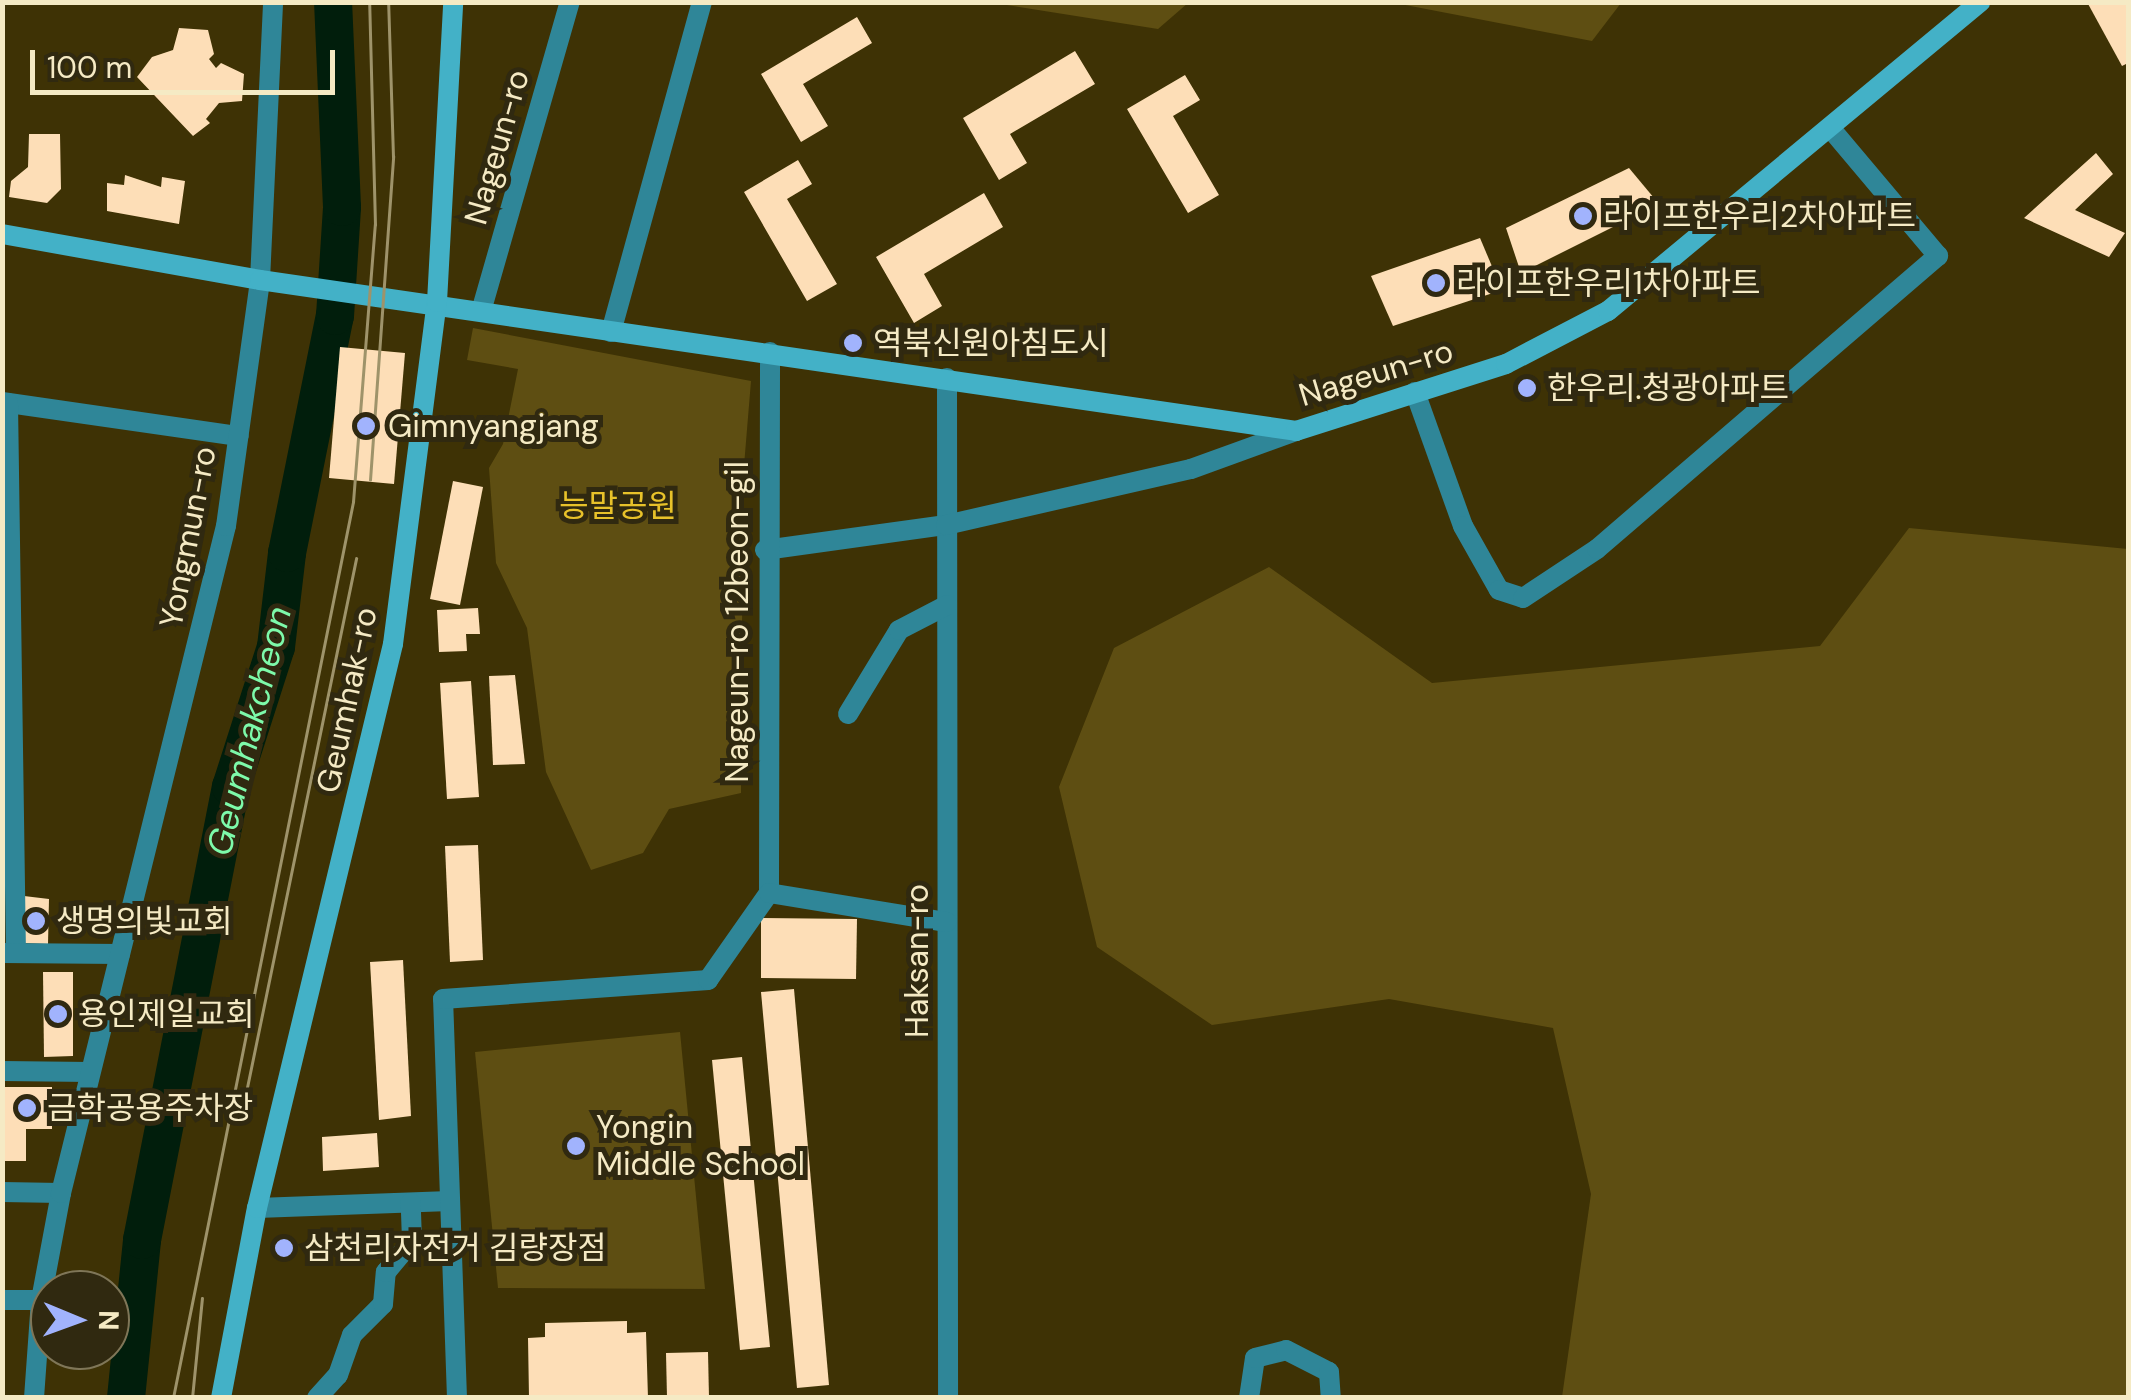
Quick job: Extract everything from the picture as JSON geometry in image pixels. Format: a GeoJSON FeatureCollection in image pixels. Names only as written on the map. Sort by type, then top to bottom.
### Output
{"type":"FeatureCollection","features":[{"type":"Feature","properties":{"kind":"main road","name":"Geumhak-ro"},"geometry":{"type":"LineString","coordinates":[[221,1398],[257,1208],[393,644],[437,302],[453,2]]}},
{"type":"Feature","properties":{"kind":"main road","name":"Nageun-ro"},"geometry":{"type":"LineString","coordinates":[[2,234],[268,281],[482,308],[611,332],[1296,430],[1506,364],[1608,312],[1832,130],[1980,2]]}},
{"type":"Feature","properties":{"kind":"street","name":"Yongmun-ro"},"geometry":{"type":"LineString","coordinates":[[47,1270],[90,1072],[226,526],[268,281],[273,2]]}},
{"type":"Feature","properties":{"kind":"street","name":"Nageun-ro"},"geometry":{"type":"LineString","coordinates":[[482,308],[570,2]]}},
{"type":"Feature","properties":{"kind":"street"},"geometry":{"type":"LineString","coordinates":[[611,332],[702,2]]}},
{"type":"Feature","properties":{"kind":"street"},"geometry":{"type":"LineString","coordinates":[[1415,392],[1481,560],[1499,590],[1523,598],[1597,548],[1938,256],[1832,130]]}},
{"type":"Feature","properties":{"kind":"street","name":"Nageun-ro 12beon-gil"},"geometry":{"type":"LineString","coordinates":[[768,893],[765,550],[770,352]]}},
{"type":"Feature","properties":{"kind":"street","name":"Haksan-ro"},"geometry":{"type":"LineString","coordinates":[[947,378],[948,1398]]}},
{"type":"Feature","properties":{"kind":"street"},"geometry":{"type":"LineString","coordinates":[[120,954],[9,953],[5,402],[239,436]]}},
{"type":"Feature","properties":{"kind":"street"},"geometry":{"type":"LineString","coordinates":[[765,550],[946,525],[1191,469],[1296,430]]}},
{"type":"Feature","properties":{"kind":"street"},"geometry":{"type":"LineString","coordinates":[[848,714],[899,630],[947,606]]}},
{"type":"Feature","properties":{"kind":"street"},"geometry":{"type":"LineString","coordinates":[[457,1398],[443,1000],[708,980],[768,893],[947,922]]}},
{"type":"Feature","properties":{"kind":"street"},"geometry":{"type":"LineString","coordinates":[[2,1071],[90,1072]]}},
{"type":"Feature","properties":{"kind":"street"},"geometry":{"type":"LineString","coordinates":[[2,1192],[61,1193]]}},
{"type":"Feature","properties":{"kind":"street"},"geometry":{"type":"LineString","coordinates":[[257,1208],[450,1201]]}},
{"type":"Feature","properties":{"kind":"street"},"geometry":{"type":"LineString","coordinates":[[317,1398],[338,1375],[352,1336],[382,1304],[386,1272],[412,1241],[412,1202]]}},
{"type":"Feature","properties":{"kind":"street"},"geometry":{"type":"LineString","coordinates":[[2,1300],[30,1300]]}},
{"type":"Feature","properties":{"kind":"street"},"geometry":{"type":"LineString","coordinates":[[1249,1398],[1255,1358],[1286,1350],[1330,1372],[1332,1398]]}},
{"type":"Feature","properties":{"kind":"street","name":"Yongmun-ro"},"geometry":{"type":"LineString","coordinates":[[34,1398],[36,1370]]}},
{"type":"Feature","properties":{"kind":"green space"},"geometry":{"type":"Polygon","coordinates":[[[994,3],[1188,3],[1158,29],[994,3]]]}},
{"type":"Feature","properties":{"kind":"green space"},"geometry":{"type":"Polygon","coordinates":[[[1395,3],[1621,3],[1592,41],[1395,3]]]}},
{"type":"Feature","properties":{"kind":"green space","name":"능말공원"},"geometry":{"type":"Polygon","coordinates":[[[473,328],[751,381],[743,478],[741,793],[669,809],[643,853],[591,870],[546,772],[527,628],[496,563],[489,468],[503,444],[518,369],[467,360],[473,328]]]}},
{"type":"Feature","properties":{"kind":"green space"},"geometry":{"type":"Polygon","coordinates":[[[1909,528],[2128,549],[2128,1397],[1562,1397],[1591,1194],[1553,1028],[1389,999],[1212,1025],[1097,947],[1059,787],[1114,648],[1269,567],[1432,683],[1820,646],[1909,528]]]}},
{"type":"Feature","properties":{"kind":"green space"},"geometry":{"type":"Polygon","coordinates":[[[680,1032],[705,1289],[498,1288],[475,1052],[680,1032]]]}},
{"type":"Feature","properties":{"kind":"building"},"geometry":{"type":"Polygon","coordinates":[[[2087,2],[2128,2],[2128,63],[2122,66],[2087,2]]]}},
{"type":"Feature","properties":{"kind":"building"},"geometry":{"type":"Polygon","coordinates":[[[857,17],[872,43],[803,84],[828,126],[801,142],[761,74],[857,17]]]}},
{"type":"Feature","properties":{"kind":"building"},"geometry":{"type":"Polygon","coordinates":[[[179,28],[208,30],[214,54],[209,59],[216,68],[221,63],[244,74],[242,101],[219,103],[206,119],[210,123],[193,136],[137,77],[152,57],[173,50],[179,28]]]}},
{"type":"Feature","properties":{"kind":"building"},"geometry":{"type":"Polygon","coordinates":[[[1075,51],[1095,84],[1010,134],[1027,163],[999,180],[963,118],[1075,51]]]}},
{"type":"Feature","properties":{"kind":"building"},"geometry":{"type":"Polygon","coordinates":[[[1185,75],[1200,100],[1173,116],[1219,195],[1188,213],[1127,109],[1185,75]]]}},
{"type":"Feature","properties":{"kind":"building"},"geometry":{"type":"Polygon","coordinates":[[[29,134],[60,134],[61,189],[47,203],[9,197],[11,181],[28,167],[29,134]]]}},
{"type":"Feature","properties":{"kind":"building"},"geometry":{"type":"Polygon","coordinates":[[[2096,153],[2113,174],[2075,210],[2125,233],[2109,257],[2024,218],[2096,153]]]}},
{"type":"Feature","properties":{"kind":"building"},"geometry":{"type":"Polygon","coordinates":[[[798,160],[812,184],[787,199],[837,284],[807,301],[744,192],[798,160]]]}},
{"type":"Feature","properties":{"kind":"building","name":"라이프한우리2차아파트"},"geometry":{"type":"Polygon","coordinates":[[[1629,168],[1659,204],[1521,273],[1506,228],[1629,168]]]}},
{"type":"Feature","properties":{"kind":"building"},"geometry":{"type":"Polygon","coordinates":[[[125,175],[161,187],[162,177],[185,181],[179,224],[107,211],[107,183],[124,185],[125,175]]]}},
{"type":"Feature","properties":{"kind":"building"},"geometry":{"type":"Polygon","coordinates":[[[984,193],[1003,227],[924,274],[942,306],[914,323],[876,257],[984,193]]]}},
{"type":"Feature","properties":{"kind":"building","name":"라이프한우리1차아파트"},"geometry":{"type":"Polygon","coordinates":[[[1480,238],[1502,290],[1393,326],[1371,276],[1480,238]]]}},
{"type":"Feature","properties":{"kind":"building"},"geometry":{"type":"Polygon","coordinates":[[[340,347],[405,353],[394,484],[329,478],[340,347]]]}},
{"type":"Feature","properties":{"kind":"building"},"geometry":{"type":"Polygon","coordinates":[[[453,481],[483,487],[460,605],[430,599],[453,481]]]}},
{"type":"Feature","properties":{"kind":"building"},"geometry":{"type":"Polygon","coordinates":[[[478,608],[480,634],[466,634],[467,651],[439,652],[437,610],[478,608]]]}},
{"type":"Feature","properties":{"kind":"building"},"geometry":{"type":"Polygon","coordinates":[[[515,675],[525,764],[493,765],[489,676],[515,675]]]}},
{"type":"Feature","properties":{"kind":"building"},"geometry":{"type":"Polygon","coordinates":[[[471,681],[479,797],[447,799],[440,683],[471,681]]]}},
{"type":"Feature","properties":{"kind":"building"},"geometry":{"type":"Polygon","coordinates":[[[478,845],[483,960],[450,962],[445,846],[478,845]]]}},
{"type":"Feature","properties":{"kind":"building","name":"생명의빛교회"},"geometry":{"type":"Polygon","coordinates":[[[24,896],[49,899],[48,944],[23,943],[24,896]]]}},
{"type":"Feature","properties":{"kind":"building"},"geometry":{"type":"Polygon","coordinates":[[[761,918],[857,919],[856,979],[761,978],[761,918]]]}},
{"type":"Feature","properties":{"kind":"building"},"geometry":{"type":"Polygon","coordinates":[[[403,960],[411,1116],[379,1120],[370,962],[403,960]]]}},
{"type":"Feature","properties":{"kind":"building","name":"용인제일교회"},"geometry":{"type":"Polygon","coordinates":[[[43,972],[73,972],[73,1056],[44,1057],[43,972]]]}},
{"type":"Feature","properties":{"kind":"building"},"geometry":{"type":"Polygon","coordinates":[[[794,989],[829,1385],[797,1388],[761,992],[794,989]]]}},
{"type":"Feature","properties":{"kind":"building"},"geometry":{"type":"Polygon","coordinates":[[[742,1057],[770,1347],[740,1350],[712,1060],[742,1057]]]}},
{"type":"Feature","properties":{"kind":"building","name":"금학공용주차장"},"geometry":{"type":"Polygon","coordinates":[[[2,1087],[52,1087],[52,1129],[26,1129],[26,1161],[2,1161],[2,1087]]]}},
{"type":"Feature","properties":{"kind":"building"},"geometry":{"type":"Polygon","coordinates":[[[377,1133],[379,1167],[323,1171],[322,1137],[377,1133]]]}},
{"type":"Feature","properties":{"kind":"building"},"geometry":{"type":"Polygon","coordinates":[[[627,1321],[627,1333],[646,1332],[648,1398],[529,1398],[528,1338],[545,1337],[545,1323],[627,1321]]]}},
{"type":"Feature","properties":{"kind":"building"},"geometry":{"type":"Polygon","coordinates":[[[708,1352],[709,1398],[667,1398],[666,1353],[708,1352]]]}},
{"type":"Feature","properties":{"kind":"waterway","name":"Geumhakcheon"},"geometry":{"type":"LineString","coordinates":[[126,1398],[142,1240],[231,787],[276,647],[287,553],[335,316],[342,207],[333,2]]}},
{"type":"Feature","properties":{"kind":"tram line"},"geometry":{"type":"LineString","coordinates":[[173,1398],[353,502],[375,225],[369,2]]}},
{"type":"Feature","properties":{"kind":"tram line"},"geometry":{"type":"LineString","coordinates":[[370,480],[393,157],[388,2]]}},
{"type":"Feature","properties":{"kind":"tram line"},"geometry":{"type":"LineString","coordinates":[[243,1107],[356,559]]}},
{"type":"Feature","properties":{"kind":"tram line"},"geometry":{"type":"LineString","coordinates":[[192,1398],[202,1298]]}},
{"type":"Feature","properties":{"kind":"place","name":"라이프한우리2차아파트"},"geometry":{"type":"Point","coordinates":[1583,216]}},
{"type":"Feature","properties":{"kind":"place","name":"라이프한우리1차아파트"},"geometry":{"type":"Point","coordinates":[1436,283]}},
{"type":"Feature","properties":{"kind":"place","name":"역북신원아침도시"},"geometry":{"type":"Point","coordinates":[853,343]}},
{"type":"Feature","properties":{"kind":"place","name":"한우리.청광아파트"},"geometry":{"type":"Point","coordinates":[1527,388]}},
{"type":"Feature","properties":{"kind":"place","name":"Gimnyangjang"},"geometry":{"type":"Point","coordinates":[366,426]}},
{"type":"Feature","properties":{"kind":"place","name":"생명의빛교회"},"geometry":{"type":"Point","coordinates":[36,921]}},
{"type":"Feature","properties":{"kind":"place","name":"용인제일교회"},"geometry":{"type":"Point","coordinates":[58,1014]}},
{"type":"Feature","properties":{"kind":"place","name":"금학공용주차장"},"geometry":{"type":"Point","coordinates":[27,1108]}},
{"type":"Feature","properties":{"kind":"place","name":"Yongin Middle School"},"geometry":{"type":"Point","coordinates":[576,1146]}},
{"type":"Feature","properties":{"kind":"place","name":"삼천리자전거 김량장점"},"geometry":{"type":"Point","coordinates":[284,1248]}}]}
